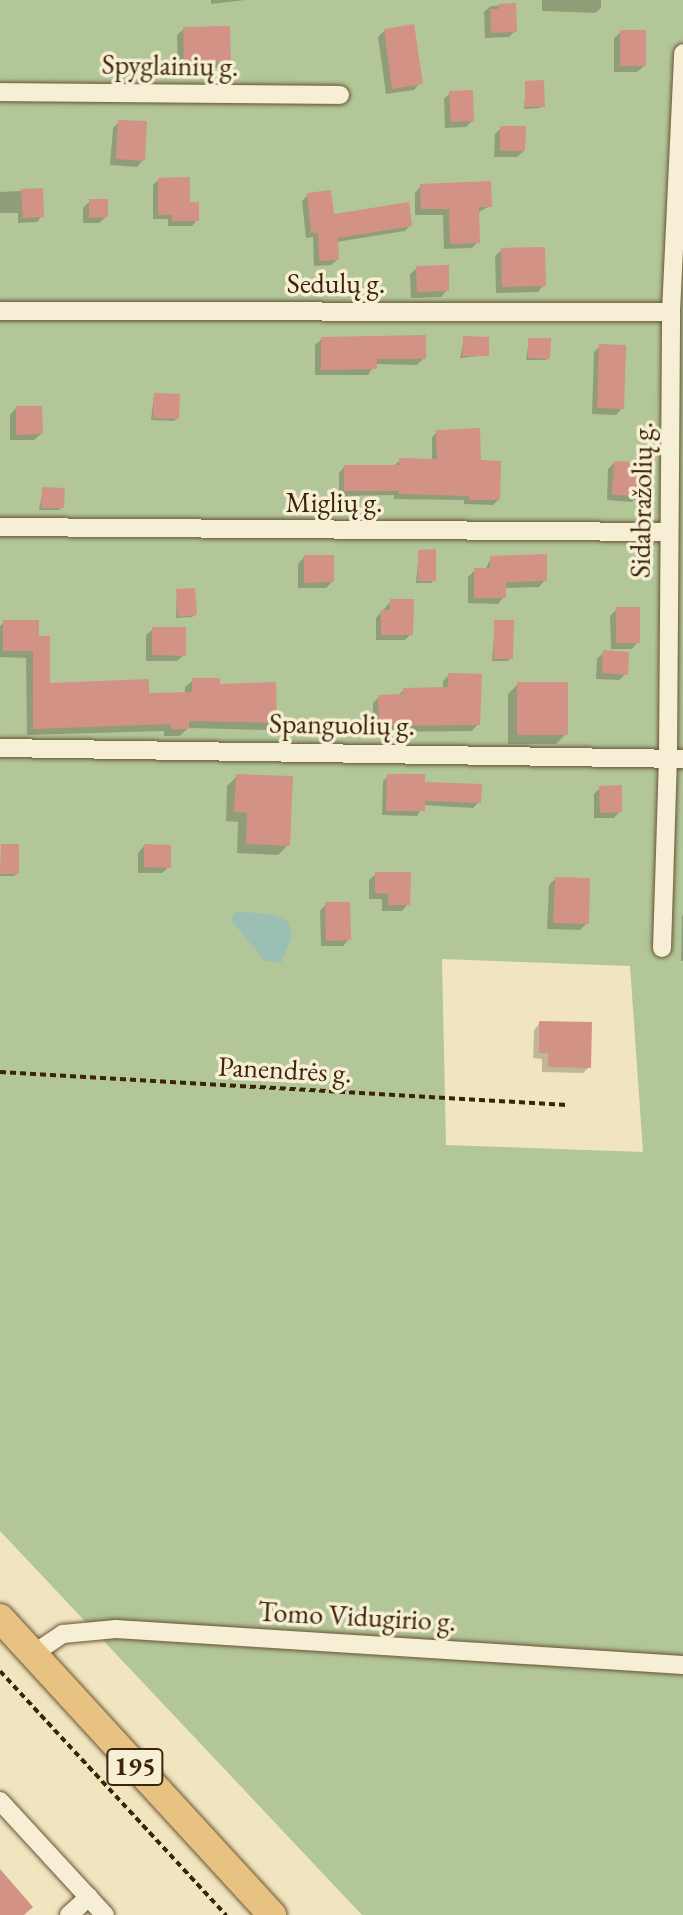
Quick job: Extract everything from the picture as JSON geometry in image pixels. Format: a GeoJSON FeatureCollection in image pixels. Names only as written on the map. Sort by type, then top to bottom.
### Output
{"type":"FeatureCollection","features":[{"type":"Feature","properties":{"kind":"main road","name":"195"},"geometry":{"type":"LineString","coordinates":[[0,1618],[272,1915]]}},
{"type":"Feature","properties":{"kind":"street","name":"Sidabražolių g."},"geometry":{"type":"LineString","coordinates":[[662,948],[676,758],[668,532],[676,509],[671,312],[683,53]]}},
{"type":"Feature","properties":{"kind":"street","name":"Spyglainių g."},"geometry":{"type":"LineString","coordinates":[[0,92],[340,95]]}},
{"type":"Feature","properties":{"kind":"street","name":"Sedulų g."},"geometry":{"type":"LineString","coordinates":[[0,311],[671,312]]}},
{"type":"Feature","properties":{"kind":"street","name":"Miglių g."},"geometry":{"type":"LineString","coordinates":[[0,527],[668,532]]}},
{"type":"Feature","properties":{"kind":"street","name":"Spanguolių g."},"geometry":{"type":"LineString","coordinates":[[0,748],[676,758]]}},
{"type":"Feature","properties":{"kind":"street","name":"Tomo Vidugirio g."},"geometry":{"type":"LineString","coordinates":[[33,1654],[63,1634],[116,1629],[683,1665]]}},
{"type":"Feature","properties":{"kind":"street"},"geometry":{"type":"LineString","coordinates":[[0,1801],[105,1915]]}},
{"type":"Feature","properties":{"kind":"street"},"geometry":{"type":"LineString","coordinates":[[69,1915],[89,1897]]}},
{"type":"Feature","properties":{"kind":"path","name":"Panendrės g."},"geometry":{"type":"LineString","coordinates":[[0,1072],[567,1105]]}},
{"type":"Feature","properties":{"kind":"path"},"geometry":{"type":"LineString","coordinates":[[0,1671],[226,1915]]}},
{"type":"Feature","properties":{"kind":"green space"},"geometry":{"type":"Polygon","coordinates":[[[0,0],[683,0],[683,1915],[362,1915],[0,1531],[0,0]],[[442,959],[446,1145],[643,1152],[630,966],[442,959]]]}},
{"type":"Feature","properties":{"kind":"water"},"geometry":{"type":"Polygon","coordinates":[[[235,911],[276,915],[289,922],[292,936],[281,963],[265,961],[231,920],[235,911]]]}},
{"type":"Feature","properties":{"kind":"building"},"geometry":{"type":"Polygon","coordinates":[[[516,3],[517,32],[491,33],[490,9],[499,9],[499,4],[516,3]]]}},
{"type":"Feature","properties":{"kind":"building"},"geometry":{"type":"Polygon","coordinates":[[[414,24],[423,84],[392,89],[384,29],[414,24]]]}},
{"type":"Feature","properties":{"kind":"building"},"geometry":{"type":"Polygon","coordinates":[[[230,26],[231,62],[184,63],[183,27],[230,26]]]}},
{"type":"Feature","properties":{"kind":"building"},"geometry":{"type":"Polygon","coordinates":[[[620,30],[646,30],[646,66],[620,66],[620,30]]]}},
{"type":"Feature","properties":{"kind":"building"},"geometry":{"type":"Polygon","coordinates":[[[544,80],[545,107],[525,107],[525,81],[544,80]]]}},
{"type":"Feature","properties":{"kind":"building"},"geometry":{"type":"Polygon","coordinates":[[[473,90],[474,121],[451,122],[449,91],[473,90]]]}},
{"type":"Feature","properties":{"kind":"building"},"geometry":{"type":"Polygon","coordinates":[[[118,120],[147,121],[145,161],[116,159],[118,120]]]}},
{"type":"Feature","properties":{"kind":"building"},"geometry":{"type":"Polygon","coordinates":[[[500,126],[526,126],[525,151],[500,151],[500,126]]]}},
{"type":"Feature","properties":{"kind":"building"},"geometry":{"type":"Polygon","coordinates":[[[190,177],[190,202],[199,202],[199,221],[172,221],[172,215],[158,215],[158,178],[190,177]]]}},
{"type":"Feature","properties":{"kind":"building"},"geometry":{"type":"Polygon","coordinates":[[[491,181],[492,207],[479,207],[480,243],[450,244],[449,209],[421,209],[420,184],[491,181]]]}},
{"type":"Feature","properties":{"kind":"building"},"geometry":{"type":"Polygon","coordinates":[[[43,188],[44,217],[23,218],[21,189],[43,188]]]}},
{"type":"Feature","properties":{"kind":"building"},"geometry":{"type":"Polygon","coordinates":[[[331,190],[334,214],[409,202],[412,226],[338,238],[339,260],[319,261],[318,233],[311,233],[307,193],[331,190]]]}},
{"type":"Feature","properties":{"kind":"building"},"geometry":{"type":"Polygon","coordinates":[[[89,199],[108,199],[108,217],[89,218],[89,199]]]}},
{"type":"Feature","properties":{"kind":"building"},"geometry":{"type":"Polygon","coordinates":[[[545,247],[546,286],[502,287],[501,248],[545,247]]]}},
{"type":"Feature","properties":{"kind":"building"},"geometry":{"type":"Polygon","coordinates":[[[449,265],[449,291],[417,292],[416,266],[449,265]]]}},
{"type":"Feature","properties":{"kind":"building"},"geometry":{"type":"Polygon","coordinates":[[[426,335],[426,359],[377,359],[377,369],[321,370],[321,337],[426,335]]]}},
{"type":"Feature","properties":{"kind":"building"},"geometry":{"type":"Polygon","coordinates":[[[463,336],[489,337],[489,356],[462,356],[463,336]]]}},
{"type":"Feature","properties":{"kind":"building"},"geometry":{"type":"Polygon","coordinates":[[[528,338],[551,338],[550,359],[528,358],[528,338]]]}},
{"type":"Feature","properties":{"kind":"building"},"geometry":{"type":"Polygon","coordinates":[[[599,344],[626,345],[624,409],[597,408],[599,344]]]}},
{"type":"Feature","properties":{"kind":"building"},"geometry":{"type":"Polygon","coordinates":[[[154,393],[180,394],[179,419],[153,418],[154,393]]]}},
{"type":"Feature","properties":{"kind":"building"},"geometry":{"type":"Polygon","coordinates":[[[16,406],[42,406],[43,434],[16,435],[16,406]]]}},
{"type":"Feature","properties":{"kind":"building"},"geometry":{"type":"Polygon","coordinates":[[[480,428],[481,460],[501,461],[500,500],[399,494],[399,491],[344,491],[344,465],[399,465],[399,458],[437,459],[436,430],[480,428]]]}},
{"type":"Feature","properties":{"kind":"building"},"geometry":{"type":"Polygon","coordinates":[[[614,461],[643,462],[641,496],[612,495],[614,461]]]}},
{"type":"Feature","properties":{"kind":"building"},"geometry":{"type":"Polygon","coordinates":[[[42,487],[65,488],[64,508],[41,508],[42,487]]]}},
{"type":"Feature","properties":{"kind":"building"},"geometry":{"type":"Polygon","coordinates":[[[436,549],[436,581],[418,581],[418,550],[436,549]]]}},
{"type":"Feature","properties":{"kind":"building"},"geometry":{"type":"Polygon","coordinates":[[[547,554],[547,581],[506,582],[506,598],[474,598],[474,568],[490,568],[490,556],[547,554]]]}},
{"type":"Feature","properties":{"kind":"building"},"geometry":{"type":"Polygon","coordinates":[[[304,555],[334,555],[334,582],[304,583],[304,555]]]}},
{"type":"Feature","properties":{"kind":"building"},"geometry":{"type":"Polygon","coordinates":[[[195,588],[197,615],[178,617],[176,589],[195,588]]]}},
{"type":"Feature","properties":{"kind":"building"},"geometry":{"type":"Polygon","coordinates":[[[390,599],[414,599],[413,635],[381,635],[381,610],[390,610],[390,599]]]}},
{"type":"Feature","properties":{"kind":"building"},"geometry":{"type":"Polygon","coordinates":[[[616,607],[640,607],[640,643],[616,643],[616,607]]]}},
{"type":"Feature","properties":{"kind":"building"},"geometry":{"type":"Polygon","coordinates":[[[3,620],[39,620],[39,636],[50,636],[50,683],[149,679],[149,693],[192,692],[192,678],[220,678],[220,684],[276,682],[277,723],[189,721],[189,729],[171,729],[171,724],[33,729],[33,651],[3,651],[3,620]]]}},
{"type":"Feature","properties":{"kind":"building"},"geometry":{"type":"Polygon","coordinates":[[[494,620],[514,620],[513,659],[494,659],[494,620]]]}},
{"type":"Feature","properties":{"kind":"building"},"geometry":{"type":"Polygon","coordinates":[[[152,627],[186,627],[186,656],[152,655],[152,627]]]}},
{"type":"Feature","properties":{"kind":"building"},"geometry":{"type":"Polygon","coordinates":[[[603,650],[629,652],[628,675],[602,673],[603,650]]]}},
{"type":"Feature","properties":{"kind":"building"},"geometry":{"type":"Polygon","coordinates":[[[448,673],[482,674],[480,725],[379,726],[378,695],[403,694],[403,688],[448,687],[448,673]]]}},
{"type":"Feature","properties":{"kind":"building"},"geometry":{"type":"Polygon","coordinates":[[[517,682],[568,682],[568,735],[517,735],[517,682]]]}},
{"type":"Feature","properties":{"kind":"building"},"geometry":{"type":"Polygon","coordinates":[[[236,774],[293,776],[290,846],[246,844],[247,813],[234,812],[236,774]]]}},
{"type":"Feature","properties":{"kind":"building"},"geometry":{"type":"Polygon","coordinates":[[[387,774],[425,774],[425,782],[482,784],[481,803],[425,801],[425,811],[386,811],[387,774]]]}},
{"type":"Feature","properties":{"kind":"building"},"geometry":{"type":"Polygon","coordinates":[[[622,785],[622,812],[600,813],[599,786],[622,785]]]}},
{"type":"Feature","properties":{"kind":"building"},"geometry":{"type":"Polygon","coordinates":[[[1,844],[19,844],[19,874],[0,874],[1,844]]]}},
{"type":"Feature","properties":{"kind":"building"},"geometry":{"type":"Polygon","coordinates":[[[144,844],[171,845],[171,868],[144,867],[144,844]]]}},
{"type":"Feature","properties":{"kind":"building"},"geometry":{"type":"Polygon","coordinates":[[[375,872],[411,872],[410,905],[388,905],[388,894],[375,893],[375,872]]]}},
{"type":"Feature","properties":{"kind":"building"},"geometry":{"type":"Polygon","coordinates":[[[555,877],[590,878],[589,924],[553,923],[555,877]]]}},
{"type":"Feature","properties":{"kind":"building"},"geometry":{"type":"Polygon","coordinates":[[[325,902],[350,902],[351,940],[326,941],[325,902]]]}},
{"type":"Feature","properties":{"kind":"building"},"geometry":{"type":"Polygon","coordinates":[[[539,1021],[592,1022],[591,1068],[548,1067],[548,1053],[539,1053],[539,1021]]]}},
{"type":"Feature","properties":{"kind":"building"},"geometry":{"type":"Polygon","coordinates":[[[0,1869],[33,1907],[24,1915],[0,1915],[0,1869]]]}}]}
